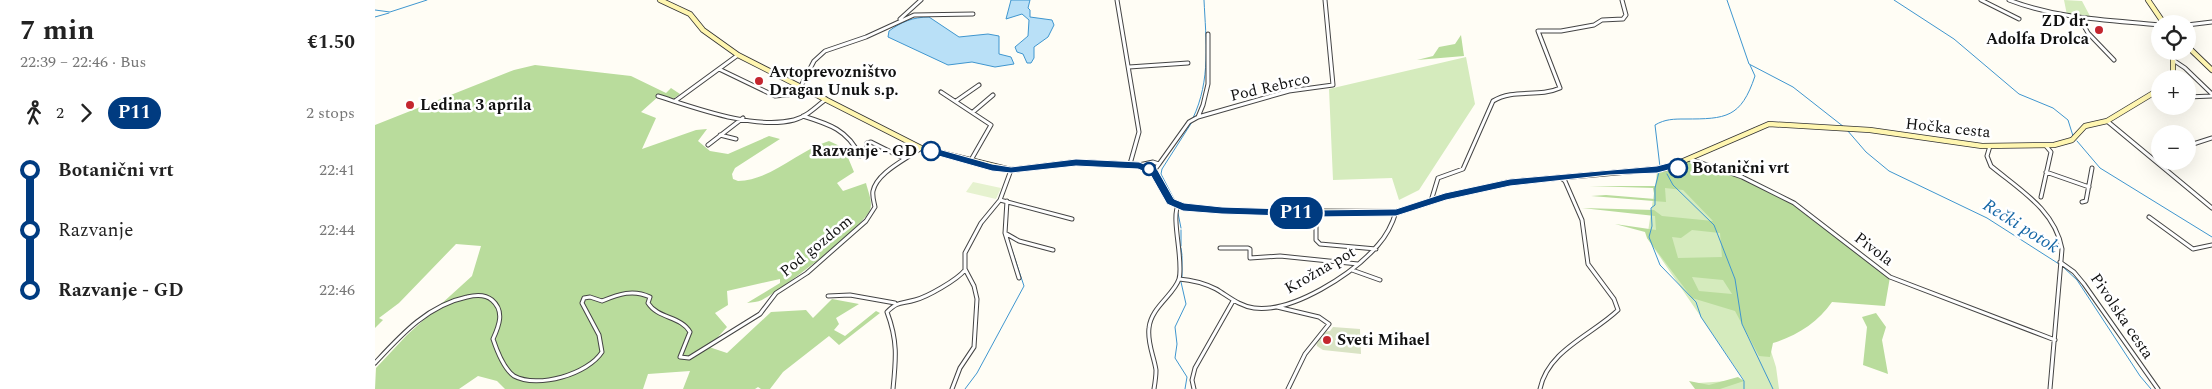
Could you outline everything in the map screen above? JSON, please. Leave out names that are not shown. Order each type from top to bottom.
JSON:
[{"type":"street","points":[[660,0],[690,14],[703,30],[738,55],[826,98],[921,148],[1010,171],[1076,162],[1139,165],[1153,162],[1159,164]]},
{"type":"street","points":[[898,21],[921,0]]},
{"type":"street","points":[[1117,0],[1139,132],[1130,164]]},
{"type":"street","name":"Pod Rebrco","points":[[1197,118],[1289,91],[1331,86],[1334,82],[1325,0]]},
{"type":"street","points":[[1431,201],[1438,178],[1462,171],[1493,101],[1503,96],[1548,92],[1560,88],[1539,31],[1561,32],[1594,25],[1602,20],[1625,17],[1622,0]]},
{"type":"street","points":[[1981,0],[2019,19]]},
{"type":"street","points":[[2009,0],[2039,11],[2080,19],[2151,24]]},
{"type":"street","points":[[2148,0],[2158,15]]},
{"type":"street","points":[[2157,12],[2161,15]]},
{"type":"street","points":[[719,69],[775,96],[796,94],[814,61],[825,51],[867,37],[898,21],[927,14],[973,14]]},
{"type":"street","points":[[2080,19],[2088,33],[2114,60]]},
{"type":"street","points":[[2196,24],[2212,22]]},
{"type":"street","points":[[1153,172],[1191,120],[1197,118],[1208,84],[1208,34]]},
{"type":"street","points":[[675,101],[738,55]]},
{"type":"street","points":[[2196,55],[2212,70]]},
{"type":"street","points":[[2173,60],[2173,70]]},
{"type":"street","points":[[2173,60],[2185,68],[2212,95]]},
{"type":"street","points":[[1129,67],[1188,63]]},
{"type":"street","points":[[955,101],[979,86]]},
{"type":"street","points":[[941,92],[991,125],[971,160]]},
{"type":"street","name":"Hočka cesta","points":[[1689,158],[1757,127],[1785,124],[1870,130],[1938,141],[1990,146],[2046,146],[2072,140],[2085,126],[2107,121],[2151,94]]},
{"type":"street","points":[[973,112],[993,95]]},
{"type":"street","points":[[2196,96],[2212,95]]},
{"type":"street","points":[[658,96],[762,123],[795,120],[826,98]]},
{"type":"street","points":[[803,116],[838,127],[855,144],[860,156],[866,153],[867,143],[871,142],[904,158]]},
{"type":"street","points":[[708,145],[743,118]]},
{"type":"street","points":[[2107,121],[2175,180],[2212,208]]},
{"type":"street","points":[[720,135],[736,139]]},
{"type":"street","points":[[2196,143],[2212,138]]},
{"type":"street","points":[[1990,146],[1987,156],[1991,166],[2039,206],[2056,225],[2061,239],[2050,389]]},
{"type":"street","points":[[2041,197],[2051,152],[2046,146]]},
{"type":"street","name":"Pod gozdom","points":[[375,363],[427,313],[454,298],[479,295],[493,300],[499,310],[501,319],[493,339],[514,377],[522,380],[549,383],[569,378],[595,364],[602,351],[602,341],[587,308],[582,303],[584,298],[590,297],[602,301],[621,293],[641,293],[650,297],[648,303],[653,312],[686,325],[690,332],[680,357],[689,358],[759,314],[776,293],[807,272],[866,221],[875,207],[873,191],[875,186],[895,165],[921,148]]},
{"type":"street","points":[[1139,165],[1153,172],[1167,197],[1178,206],[1222,211],[1396,212],[1431,201],[1504,184],[1559,177],[1662,169],[1689,158]]},
{"type":"street","name":"Pivola","points":[[1689,158],[1742,177],[1794,203],[1890,277],[2055,340]]},
{"type":"street","points":[[2082,202],[2086,201],[2092,168]]},
{"type":"street","points":[[952,389],[960,368],[974,346],[977,299],[974,286],[965,269],[965,253],[975,232],[1000,200],[1010,171]]},
{"type":"street","points":[[2046,172],[2089,187]]},
{"type":"street","points":[[1540,389],[1543,376],[1549,367],[1579,339],[1609,320],[1618,310],[1614,299],[1588,264],[1582,220],[1565,181],[1559,177]]},
{"type":"street","points":[[1000,200],[1072,220]]},
{"type":"street","points":[[1007,201],[1005,233],[1019,278]]},
{"type":"street","points":[[1154,389],[1156,371],[1149,338],[1151,320],[1159,305],[1171,293],[1179,279],[1178,231],[1175,211],[1178,206]]},
{"type":"street","name":"Krožna pot","points":[[1179,279],[1202,283],[1233,301],[1254,308],[1276,307],[1297,300],[1359,264],[1376,248],[1395,223],[1396,212]]},
{"type":"street","points":[[1316,213],[1316,240],[1320,244],[1376,248]]},
{"type":"street","points":[[2149,217],[2193,249],[2212,245]]},
{"type":"street","points":[[1005,233],[1019,241],[1053,250]]},
{"type":"street","points":[[1220,248],[1248,248],[1250,249],[1250,258],[1280,256],[1359,264]]},
{"type":"street","name":"Pivolska cesta","points":[[2060,263],[2068,266],[2083,280],[2158,389]]},
{"type":"street","points":[[828,296],[850,295],[896,303],[919,301],[962,274],[965,269]]},
{"type":"street","points":[[1351,270],[1380,280]]},
{"type":"street","points":[[1194,389],[1192,380],[1195,368],[1233,301]]},
{"type":"street","points":[[893,389],[897,352],[893,328],[887,312],[896,303]]},
{"type":"street","points":[[1276,307],[1319,317],[1329,324],[1316,337],[1294,372],[1288,389]]},
{"type":"green space","points":[[2064,0],[2082,1],[2091,18],[2067,15]]},
{"type":"green space","points":[[1461,35],[1464,56],[1417,60],[1433,56],[1439,47],[1455,44]]},
{"type":"green space","points":[[1466,57],[1475,104],[1419,190],[1399,200],[1392,178],[1333,180],[1329,89]]},
{"type":"green space","points":[[535,65],[631,76],[666,93],[671,88],[680,94],[673,99],[660,95],[641,112],[656,118],[642,149],[696,130],[707,129],[698,141],[710,151],[728,154],[769,136],[780,139],[735,168],[732,174],[733,179],[738,181],[762,176],[806,151],[829,141],[844,148],[854,172],[837,183],[843,191],[866,183],[871,202],[869,212],[836,245],[802,272],[759,301],[747,303],[780,283],[780,279],[727,291],[728,305],[715,313],[727,327],[709,347],[727,353],[771,312],[806,310],[813,318],[832,299],[859,304],[836,318],[839,324],[834,330],[845,336],[876,311],[880,313],[839,345],[829,336],[783,372],[770,389],[758,387],[755,389],[683,389],[690,371],[648,374],[643,389],[505,389],[497,381],[478,376],[459,389],[375,389],[376,368],[407,335],[472,276],[481,246],[456,244],[399,303],[379,318],[383,320],[375,328],[375,125],[514,70]]},
{"type":"green space","points":[[1689,158],[1742,177],[1794,203],[1890,277],[1885,306],[1832,302],[1814,322],[1790,336],[1773,343],[1770,357],[1759,356],[1735,311],[1692,298],[1647,238],[1645,232],[1615,224],[1656,230],[1655,216],[1582,208],[1654,210],[1662,216],[1713,221],[1683,190],[1665,188],[1666,202],[1591,196],[1606,195],[1655,199],[1653,188],[1589,186],[1656,186],[1657,170]],"holes":[[[1692,230],[1720,233],[1722,257],[1678,258],[1672,237],[1681,238]],[[1692,277],[1723,280],[1732,294],[1699,291]]]},
{"type":"green space","points":[[1656,180],[1724,188],[1730,221],[1776,367],[1779,389],[1704,389],[1698,383],[1744,380],[1647,238]]},
{"type":"green space","points":[[973,182],[1001,188],[996,199],[966,192]]},
{"type":"green space","points":[[1876,313],[1886,327],[1882,340],[1888,374],[1863,365],[1867,327],[1862,317]]},
{"type":"green space","points":[[1333,327],[1360,329],[1361,354],[1323,350],[1317,346],[1316,342],[1323,332],[1330,331]]},
{"type":"green space","points":[[1738,377],[1744,381],[1720,389],[1695,389],[1689,381],[1709,385]]},
{"type":"water","points":[[1011,0],[1030,0],[1028,8],[1030,10],[1030,17],[1052,20],[1054,25],[1048,37],[1034,47],[1034,58],[1031,63],[1027,63],[1023,54],[1017,52],[1015,47],[1028,36],[1029,20],[1022,14],[1006,19]]},
{"type":"water","points":[[929,17],[959,37],[988,34],[999,36],[999,54],[1011,57],[1014,64],[995,67],[972,62],[948,65],[888,37],[889,31],[898,25],[912,19]]},
{"type":"waterway","points":[[375,10],[390,12],[427,0]]},
{"type":"waterway","points":[[1193,118],[1199,104],[1205,75],[1204,0]]},
{"type":"waterway","points":[[1727,0],[1749,64],[1793,87],[1844,127]]},
{"type":"waterway","points":[[1894,0],[1954,39],[2019,94],[2053,108],[2068,120],[2073,136]]},
{"type":"waterway","points":[[375,17],[389,13]]},
{"type":"waterway","points":[[1660,167],[1655,125],[1677,119],[1721,116],[1738,108],[1750,90],[1755,76],[1750,65]]},
{"type":"waterway","points":[[1174,199],[1161,174],[1162,169],[1192,122]]},
{"type":"waterway","name":"Rečki potok","points":[[1847,130],[1866,152],[1889,171],[1987,218],[2059,264]]},
{"type":"waterway","points":[[2077,141],[2100,168],[2212,237]]},
{"type":"waterway","points":[[1659,172],[1655,188],[1655,205],[1651,208],[1652,226],[1649,237],[1660,265],[1696,302],[1701,317],[1744,381],[1744,389]]},
{"type":"waterway","points":[[1667,174],[1673,185],[1714,225],[1735,279],[1742,324],[1773,389]]},
{"type":"waterway","points":[[1178,213],[1181,228]]},
{"type":"waterway","points":[[1181,230],[1181,246]]},
{"type":"waterway","points":[[965,389],[977,373],[1024,286],[1009,241]]},
{"type":"waterway","points":[[1181,248],[1182,255]]},
{"type":"waterway","points":[[1182,256],[1182,277]]},
{"type":"waterway","name":"Rečki potok","points":[[2062,266],[2077,280],[2140,376],[2151,389]]},
{"type":"waterway","points":[[1181,282],[1186,304],[1175,327],[1177,344],[1175,358],[1187,377],[1185,389]]},
{"type":"bus line","name":"P11","points":[[931,151],[1011,170],[1076,162],[1139,165],[1156,174],[1164,192],[1176,205],[1193,209],[1222,211],[1396,212],[1445,196],[1510,182],[1609,172],[1657,170],[1672,166],[1678,168]]},
{"type":"place","name":"ZD dr. Adolfa Drolca","points":[[2099,30]]},
{"type":"place","name":"Avtoprevozništvo Dragan Unuk s.p.","points":[[759,81]]},
{"type":"place","name":"Ledina 3 aprila","points":[[410,105]]},
{"type":"place","name":"Razvanje - GD","points":[[931,151]]},
{"type":"place","name":"Botanični vrt","points":[[1678,168]]},
{"type":"place","name":"Sveti Mihael","points":[[1327,340]]}]
